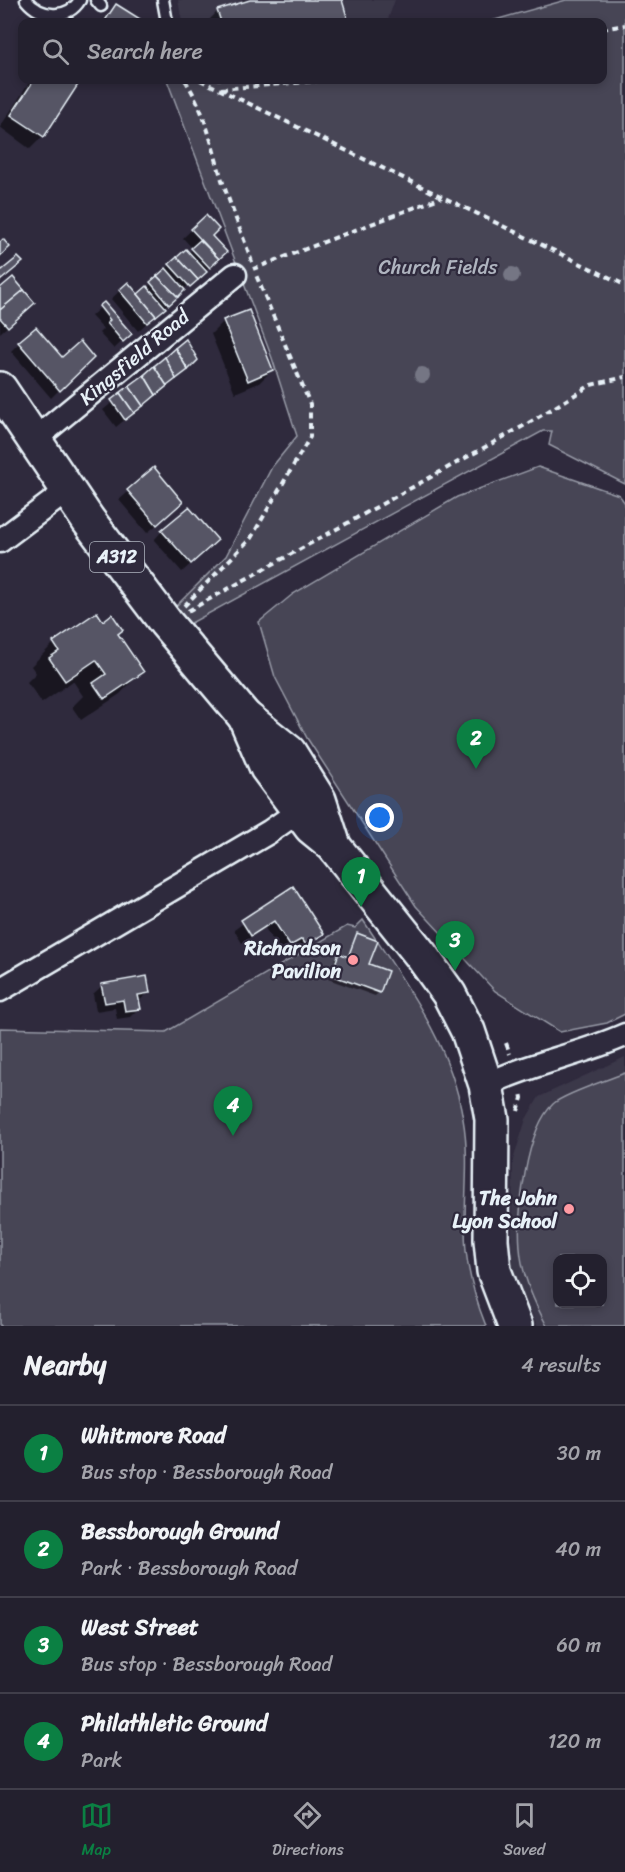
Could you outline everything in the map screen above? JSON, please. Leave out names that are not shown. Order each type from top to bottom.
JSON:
[{"type":"main road","name":"A312","points":[[0,389],[68,490],[166,623],[245,717],[289,752],[320,800],[333,845]]},
{"type":"main road","name":"A312","points":[[245,717],[267,768],[311,827],[333,845],[421,955],[449,994],[468,1031],[486,1085],[492,1119],[491,1240],[494,1271],[515,1326]]},
{"type":"street","name":"Kingsfield Road","points":[[34,440],[244,272]]},
{"type":"street","points":[[0,541],[68,490]]},
{"type":"street","points":[[0,990],[269,832],[299,811]]},
{"type":"street","points":[[486,1085],[515,1071],[594,1048],[625,1035]]},
{"type":"lane","points":[[26,0],[39,12],[52,16],[65,12],[80,0]]},
{"type":"lane","points":[[163,0],[166,18]]},
{"type":"path","points":[[607,28],[625,26]]},
{"type":"path","points":[[166,623],[206,587],[251,538],[310,437],[310,404],[244,272],[211,132],[197,99],[188,84]]},
{"type":"path","points":[[209,84],[625,285]]},
{"type":"path","points":[[221,89],[281,84]]},
{"type":"path","points":[[244,272],[443,197]]},
{"type":"path","points":[[166,623],[527,424],[591,385],[625,377]]},
{"type":"shaded area","points":[[178,0],[395,0],[388,18],[181,18]]},
{"type":"shaded area","name":"The John Lyon School","points":[[625,1057],[625,1326],[537,1326],[511,1266],[513,1160],[526,1119],[539,1097]]},
{"type":"green space","name":"Church Fields","points":[[566,0],[625,0],[625,484],[549,445],[552,431],[543,431],[182,628],[171,611],[226,556],[272,467],[297,436],[272,358],[169,84],[607,84],[607,18],[502,18]]},
{"type":"green space","points":[[538,467],[619,495],[625,503],[625,1014],[607,1023],[560,1032],[495,991],[416,906],[307,738],[275,677],[259,622],[293,594],[457,497]]},
{"type":"green space","points":[[363,920],[424,1014],[437,1039],[457,1091],[463,1119],[466,1152],[466,1251],[473,1289],[486,1326],[0,1326],[0,1028],[166,1032],[347,926],[355,928]]},
{"type":"green space","name":"The John Lyon School","points":[[625,1073],[625,1326],[547,1326],[529,1288],[523,1269],[519,1232],[520,1214],[530,1151],[536,1132],[553,1104],[576,1091]]},
{"type":"building","points":[[250,0],[342,0],[347,18],[220,18],[217,10]]},
{"type":"building","points":[[116,4],[138,18],[107,18]]},
{"type":"building","points":[[31,84],[78,84],[44,137],[11,115]]},
{"type":"building","points":[[206,215],[219,229],[212,236],[227,252],[219,259],[191,229]]},
{"type":"building","points":[[3,239],[10,247],[0,256],[0,242]]},
{"type":"building","points":[[200,240],[219,259],[210,268],[191,248]]},
{"type":"building","points":[[186,249],[207,272],[198,280],[177,257]]},
{"type":"building","points":[[18,257],[23,262],[0,281],[0,268],[2,270]]},
{"type":"building","points":[[177,257],[198,280],[190,287],[169,264]]},
{"type":"building","points":[[166,268],[185,290],[178,297],[157,276]]},
{"type":"building","points":[[157,276],[178,297],[169,305],[150,282]]},
{"type":"building","points":[[13,277],[24,290],[0,310],[0,288]]},
{"type":"building","points":[[128,282],[156,316],[147,323],[119,290]]},
{"type":"building","points":[[147,286],[166,308],[156,316],[138,294]]},
{"type":"building","points":[[24,290],[35,303],[8,327],[0,318],[0,310]]},
{"type":"building","points":[[104,302],[132,334],[123,342],[107,323],[110,320],[99,306]]},
{"type":"building","points":[[249,310],[273,370],[248,381],[223,320]]},
{"type":"building","points":[[36,327],[62,357],[80,341],[94,358],[60,391],[18,342]]},
{"type":"building","points":[[186,339],[198,360],[188,370],[175,348]]},
{"type":"building","points":[[175,348],[188,370],[176,379],[165,357]]},
{"type":"building","points":[[165,357],[176,379],[167,386],[154,366]]},
{"type":"building","points":[[154,366],[167,386],[156,395],[144,375]]},
{"type":"building","points":[[144,375],[156,395],[143,406],[129,386]]},
{"type":"building","points":[[129,386],[143,406],[134,413],[120,393]]},
{"type":"building","points":[[120,393],[134,413],[125,420],[111,400]]},
{"type":"building","points":[[154,467],[183,502],[157,525],[127,490]]},
{"type":"building","points":[[189,507],[218,540],[191,564],[161,530]]},
{"type":"building","points":[[97,612],[103,621],[112,614],[123,630],[118,634],[144,672],[104,699],[93,683],[106,674],[96,660],[65,681],[49,658],[59,651],[53,642]]},
{"type":"building","points":[[293,886],[324,934],[306,945],[302,939],[290,946],[274,921],[251,936],[241,920]]},
{"type":"building","name":"Richardson Pavilion","points":[[357,933],[378,941],[369,964],[388,971],[380,993],[331,975],[339,953],[348,957]]},
{"type":"building","points":[[147,976],[150,993],[138,995],[141,1009],[125,1011],[123,1000],[105,1003],[101,984]]},
{"type":"place","name":"Bessborough Ground","points":[[476,769]]},
{"type":"place","name":"Whitmore Road","points":[[361,907]]},
{"type":"place","name":"Richardson Pavilion","points":[[353,960]]},
{"type":"place","name":"West Street","points":[[455,971]]},
{"type":"place","name":"Philathletic Ground","points":[[233,1136]]},
{"type":"place","name":"The John Lyon School","points":[[569,1209]]}]
